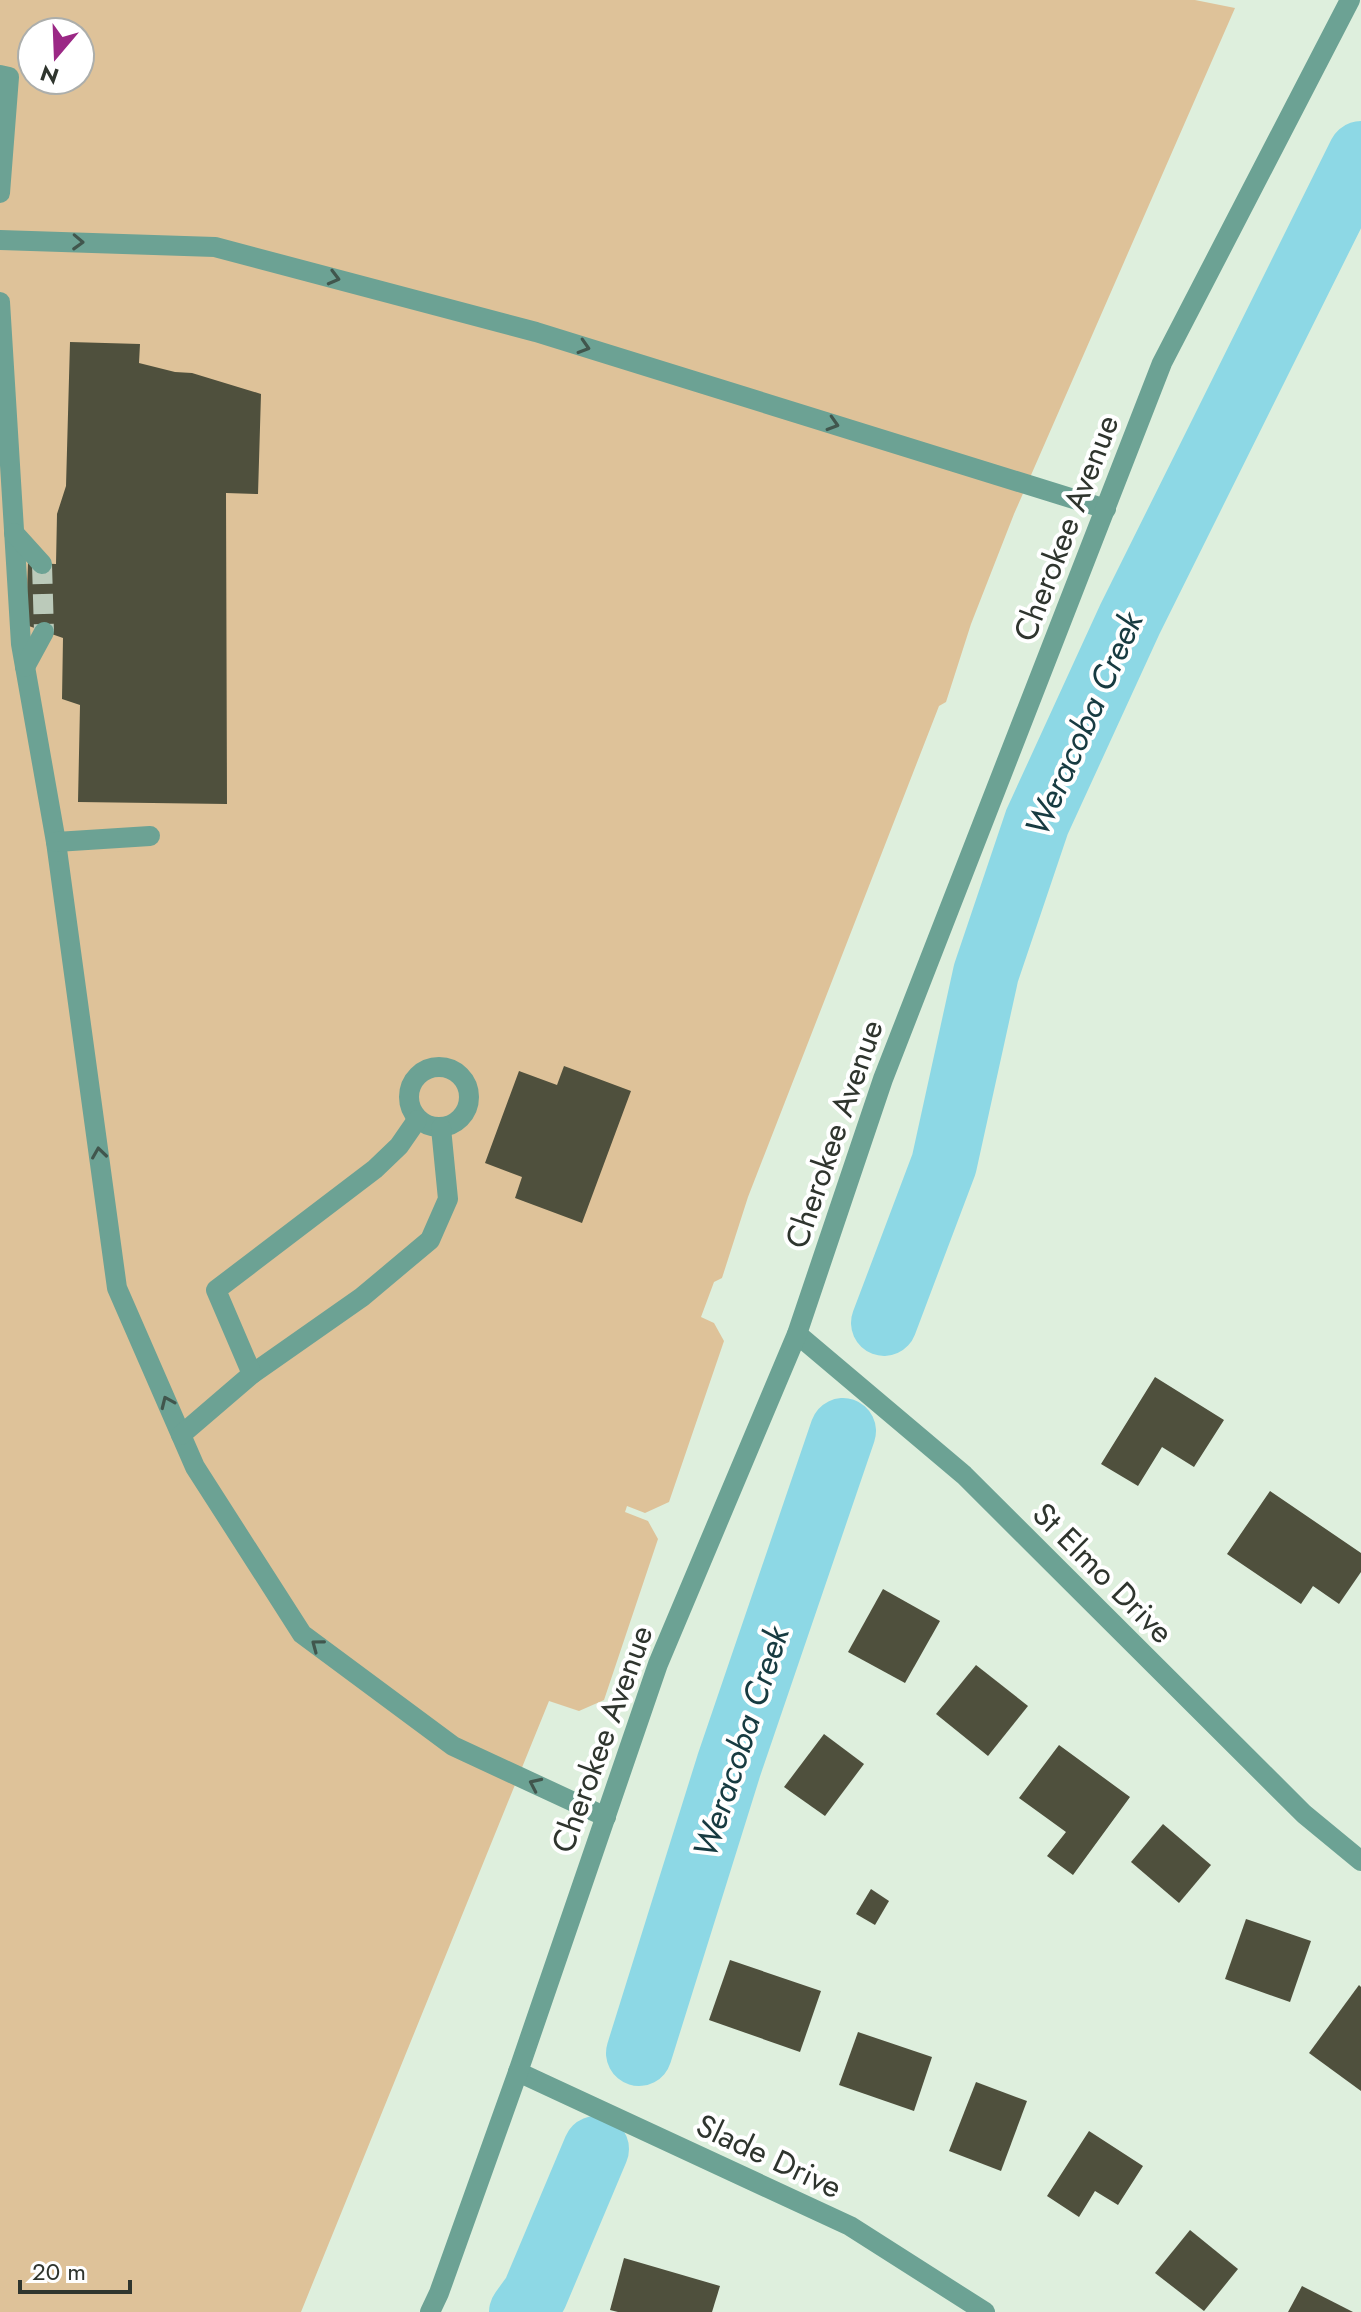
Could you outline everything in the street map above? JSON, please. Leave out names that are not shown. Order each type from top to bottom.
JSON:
[{"type":"street","name":"Cherokee Avenue","points":[[430,2312],[518,2072],[658,1664],[797,1334],[883,1079],[1162,363],[1350,0]]},
{"type":"street","points":[[0,75],[9,77],[0,193]]},
{"type":"street","points":[[0,240],[215,247],[536,332],[1106,509]]},
{"type":"street","points":[[0,302],[25,667],[56,842],[117,1288],[195,1467],[302,1634],[453,1746],[606,1817]]},
{"type":"street","points":[[14,533],[42,564]]},
{"type":"street","points":[[25,667],[44,632]]},
{"type":"street","points":[[56,842],[150,836]]},
{"type":"street","points":[[447,1068],[463,1078],[470,1095],[465,1113],[459,1121],[441,1128],[430,1127],[417,1120],[410,1105],[412,1084],[426,1069],[447,1068]]},
{"type":"street","points":[[252,1374],[216,1290],[375,1169],[399,1146],[417,1120]]},
{"type":"street","points":[[181,1435],[252,1374],[362,1297],[430,1240],[448,1199],[441,1128]]},
{"type":"street","name":"St Elmo Drive","points":[[797,1334],[964,1475],[1304,1814],[1361,1861]]},
{"type":"street","name":"Slade Drive","points":[[518,2072],[850,2226],[985,2312]]},
{"type":"shaded area","points":[[0,0],[1195,0],[1235,8],[1014,514],[971,624],[946,702],[939,706],[748,1197],[722,1278],[714,1282],[701,1317],[714,1323],[724,1341],[669,1502],[645,1513],[627,1506],[625,1512],[648,1521],[658,1539],[604,1700],[579,1711],[549,1701],[301,2312],[0,2312]]},
{"type":"building","points":[[70,342],[140,344],[139,363],[192,373],[261,394],[258,494],[226,493],[227,804],[78,802],[80,705],[62,699],[63,638],[26,625],[28,563],[56,564],[57,514],[66,486]]},
{"type":"building","points":[[564,1066],[631,1091],[582,1223],[515,1198],[522,1177],[485,1163],[519,1071],[557,1085]]},
{"type":"building","points":[[1155,1377],[1224,1420],[1194,1467],[1162,1447],[1138,1486],[1101,1464]]},
{"type":"building","points":[[1270,1491],[1361,1553],[1361,1572],[1339,1604],[1313,1586],[1301,1604],[1227,1554]]},
{"type":"building","points":[[883,1589],[940,1621],[905,1683],[848,1652]]},
{"type":"building","points":[[976,1665],[1028,1706],[988,1756],[936,1714]]},
{"type":"building","points":[[824,1734],[864,1764],[825,1816],[784,1787]]},
{"type":"building","points":[[1059,1745],[1130,1797],[1073,1875],[1047,1856],[1066,1832],[1019,1798]]},
{"type":"building","points":[[1163,1824],[1211,1865],[1179,1903],[1131,1862]]},
{"type":"building","points":[[871,1889],[889,1901],[875,1925],[856,1914]]},
{"type":"building","points":[[1246,1919],[1311,1941],[1290,2002],[1225,1979]]},
{"type":"building","points":[[730,1960],[821,1991],[800,2052],[709,2020]]},
{"type":"building","points":[[1359,1985],[1361,1987],[1361,2091],[1309,2053]]},
{"type":"building","points":[[858,2032],[932,2057],[914,2111],[839,2085]]},
{"type":"building","points":[[976,2082],[1027,2101],[1001,2171],[949,2151]]},
{"type":"building","points":[[1089,2131],[1143,2166],[1118,2205],[1095,2191],[1079,2217],[1047,2196]]},
{"type":"building","points":[[1190,2230],[1238,2269],[1204,2311],[1155,2273]]},
{"type":"building","points":[[624,2258],[720,2286],[712,2312],[610,2310]]},
{"type":"building","points":[[1302,2286],[1353,2312],[1288,2312]]},
{"type":"waterway","name":"Weracoba Creek","points":[[884,1323],[944,1164],[986,973],[1037,822],[1130,619],[1361,154]]},
{"type":"waterway","name":"Weracoba Creek","points":[[639,2053],[729,1765],[843,1431]]},
{"type":"waterway","name":"Weracoba Creek","points":[[522,2312],[535,2294],[596,2149]]},
{"type":"tunnel","points":[[42,564],[44,632]]}]
